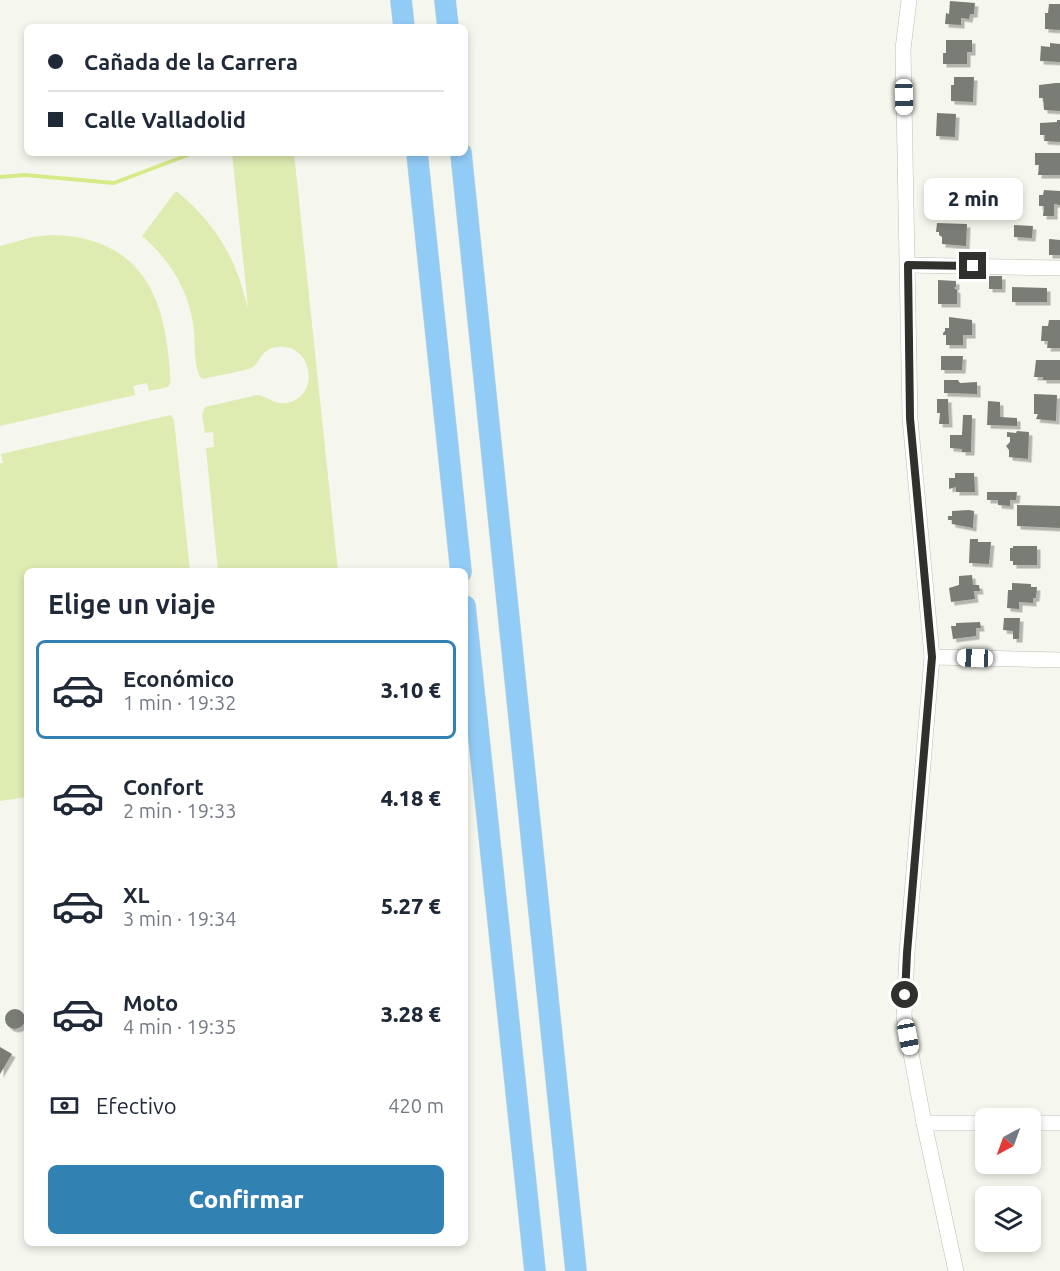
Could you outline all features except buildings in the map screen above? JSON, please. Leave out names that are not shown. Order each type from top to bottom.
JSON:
[{"type":"highway","points":[[401,0],[404,24]]},
{"type":"highway","points":[[445,0],[448,24]]},
{"type":"highway","points":[[417,156],[461,568]]},
{"type":"highway","points":[[461,156],[576,1271]]},
{"type":"highway","points":[[468,634],[535,1271]]},
{"type":"street","points":[[909,0],[903,49],[910,418],[932,657],[907,953],[904,1016],[956,1271]]},
{"type":"street","points":[[908,265],[1060,268]]},
{"type":"street","points":[[932,657],[1060,660]]},
{"type":"street","points":[[924,1123],[975,1123]]},
{"type":"street","points":[[1041,1123],[1060,1123]]},
{"type":"green space","points":[[232,156],[294,156],[338,568],[218,568],[206,448],[214,447],[213,432],[205,433],[202,415],[205,407],[257,395],[278,403],[287,403],[298,398],[305,391],[308,370],[305,361],[298,353],[289,348],[277,347],[268,350],[250,369],[204,379],[200,377],[192,317],[183,290],[162,256],[142,236],[176,191],[205,219],[227,251],[248,307]]},
{"type":"green space","points":[[50,235],[77,237],[100,243],[119,253],[135,266],[157,303],[164,326],[170,384],[168,387],[149,391],[147,383],[133,386],[135,395],[0,426],[0,246]]},
{"type":"green space","points":[[171,415],[174,420],[190,568],[24,568],[24,797],[0,801],[0,463],[3,463],[1,454]]},
{"type":"waterway","points":[[0,177],[25,175],[114,183],[185,156]]},
{"type":"route","points":[[905,995],[932,657],[910,418],[908,265],[973,266]]}]
